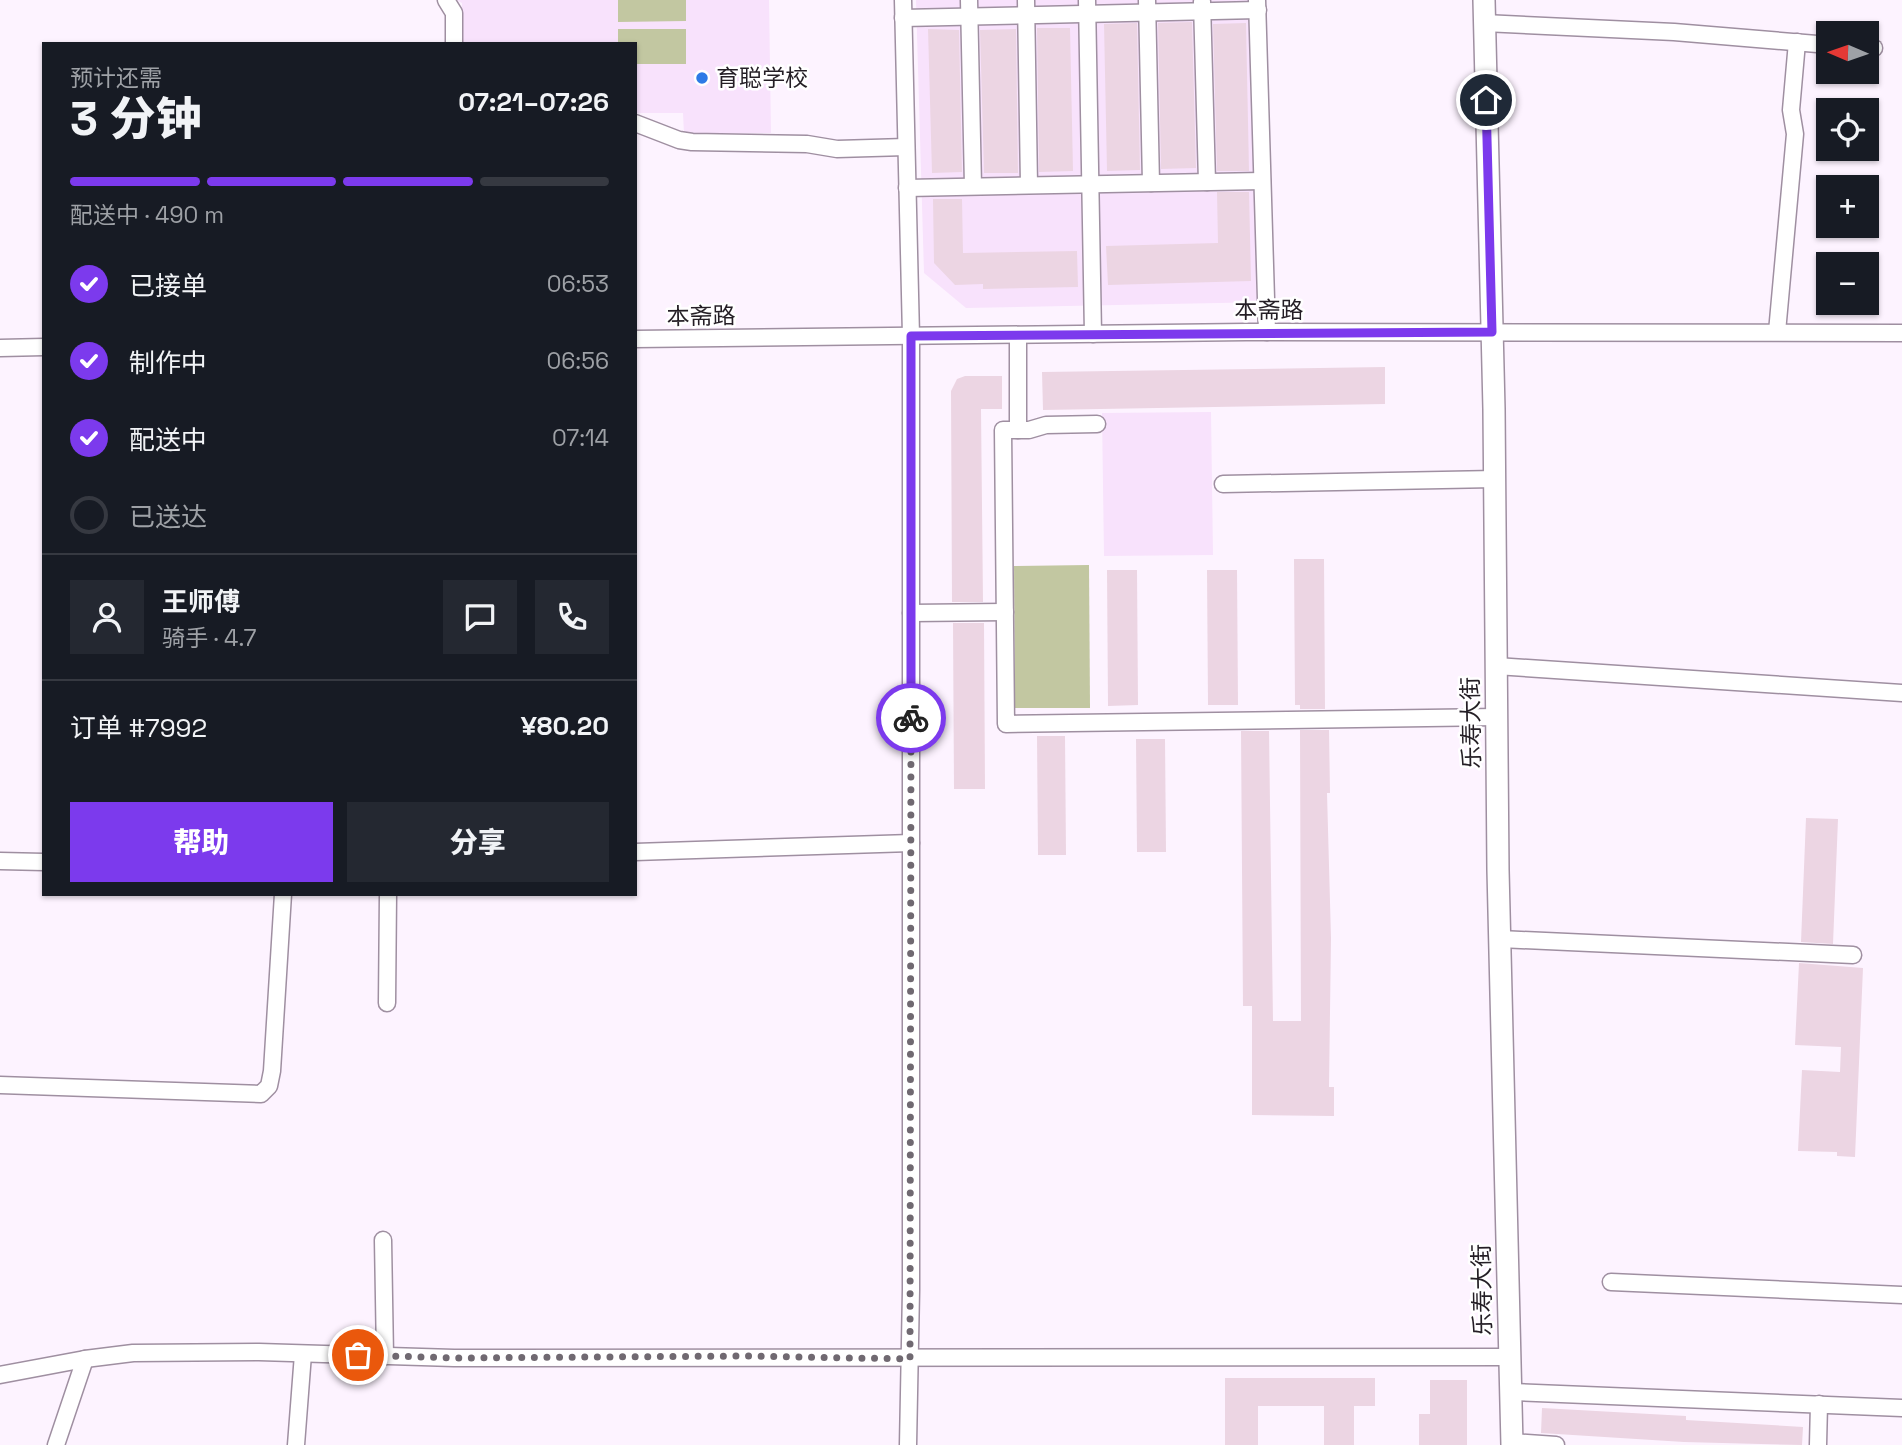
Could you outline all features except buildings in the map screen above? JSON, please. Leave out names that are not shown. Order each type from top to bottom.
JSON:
[{"type":"main road","name":"乐寿大街","points":[[1484,0],[1495,479],[1500,939],[1512,1443]]},
{"type":"street","points":[[446,0],[454,13],[454,42]]},
{"type":"street","points":[[902,0],[911,336],[908,1445]]},
{"type":"street","points":[[903,18],[969,8],[1258,5],[1267,332]]},
{"type":"street","points":[[1147,6],[1151,183]]},
{"type":"street","points":[[1202,6],[1207,182]]},
{"type":"street","points":[[1026,7],[1029,185]]},
{"type":"street","points":[[1087,7],[1093,334]]},
{"type":"street","points":[[969,8],[973,186]]},
{"type":"street","points":[[1484,23],[1674,32],[1816,44]]},
{"type":"street","points":[[1777,332],[1795,134],[1791,110],[1797,42]]},
{"type":"street","points":[[637,124],[679,140],[692,142],[807,144],[838,149],[906,147]]},
{"type":"street","points":[[907,188],[1262,181]]},
{"type":"street","name":"本斋路","points":[[637,339],[1267,332],[1902,333]]},
{"type":"street","points":[[1018,335],[1018,430]]},
{"type":"street","points":[[0,348],[42,347]]},
{"type":"street","points":[[1097,424],[1045,425],[1003,430],[1006,724],[1497,717]]},
{"type":"street","points":[[1223,484],[1495,479]]},
{"type":"street","points":[[911,613],[1005,612]]},
{"type":"street","points":[[1496,666],[1902,693]]},
{"type":"street","points":[[637,852],[911,843]]},
{"type":"street","points":[[0,861],[42,862]]},
{"type":"street","points":[[0,1085],[261,1094],[270,1086],[272,1071],[283,896]]},
{"type":"street","points":[[387,1003],[388,896]]},
{"type":"street","points":[[1500,939],[1853,955]]},
{"type":"street","points":[[383,1240],[385,1356]]},
{"type":"street","points":[[1611,1282],[1902,1295]]},
{"type":"street","points":[[0,1375],[133,1353],[454,1358],[1510,1357]]},
{"type":"street","points":[[296,1445],[303,1354]]},
{"type":"street","points":[[56,1445],[85,1359]]},
{"type":"street","points":[[1511,1392],[1902,1408]]},
{"type":"street","points":[[1818,1445],[1819,1405]]},
{"type":"street","points":[[1512,1443],[1556,1445]]},
{"type":"shaded area","name":"育聪学校","points":[[456,0],[769,0],[771,133],[684,134],[683,113],[637,113],[637,42],[462,42],[462,3]]},
{"type":"shaded area","points":[[916,0],[1263,0],[1269,302],[966,308],[924,273]]},
{"type":"shaded area","points":[[1211,412],[1213,555],[1104,556],[1102,413]]},
{"type":"green space","points":[[618,0],[686,0],[686,21],[618,22]]},
{"type":"green space","points":[[618,29],[686,29],[686,64],[637,64],[637,42],[618,42]]},
{"type":"green space","points":[[1089,565],[1090,708],[1015,708],[1014,566]]},
{"type":"way so far","points":[[358,1355],[454,1358],[743,1356],[910,1359],[911,718]]},
{"type":"place","name":"育聪学校","points":[[702,78]]},
{"type":"route","points":[[911,718],[911,336],[1492,332],[1486,100]]}]
